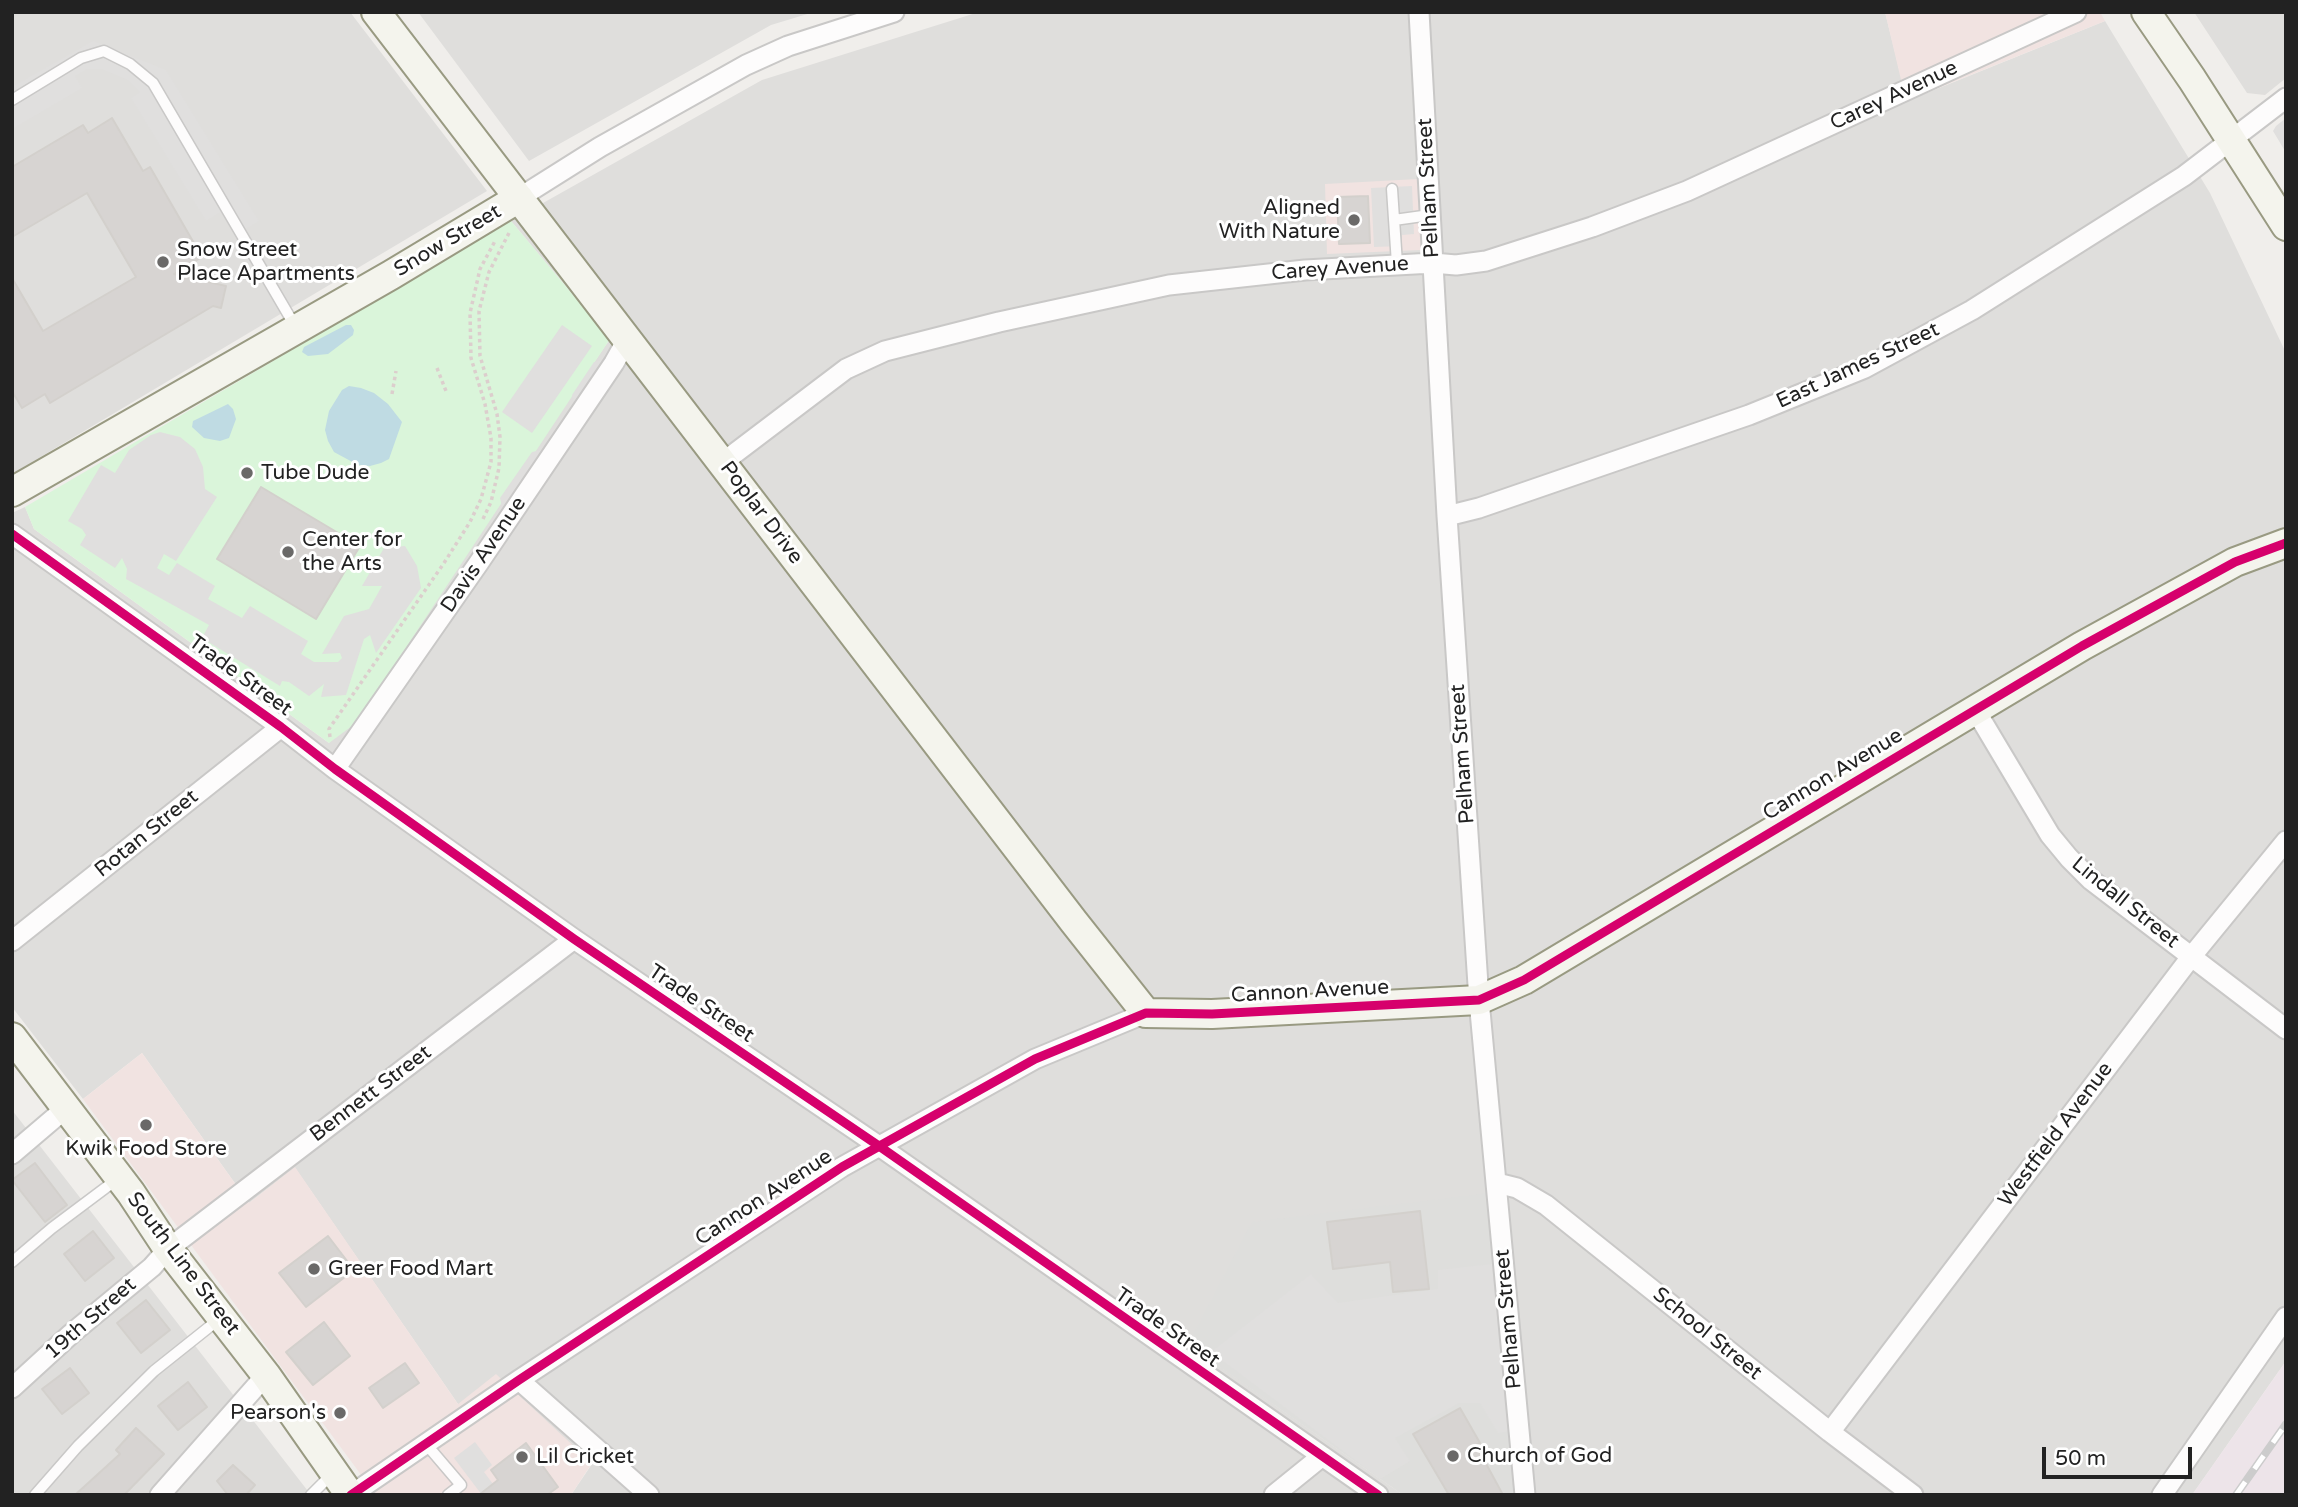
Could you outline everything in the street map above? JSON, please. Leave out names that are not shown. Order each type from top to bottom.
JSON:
[{"type":"street","name":"Poplar Drive","points":[[376,12],[1065,912],[1146,1013]]},
{"type":"street","name":"Snow Street","points":[[12,492],[297,330],[600,147],[746,65],[788,46],[894,12]]},
{"type":"street","name":"Pelham Street","points":[[1419,12],[1447,516],[1479,1000],[1525,1495]]},
{"type":"street","name":"Carey Avenue","points":[[722,463],[846,369],[885,351],[1024,316],[1169,285],[1252,274],[1397,264],[1456,265],[1486,261],[1592,227],[1687,191],[2076,12]]},
{"type":"street","points":[[2146,12],[2286,226]]},
{"type":"street","name":"East James Street","points":[[1447,516],[1479,508],[1749,415],[1865,368],[1972,310],[2184,176],[2286,98]]},
{"type":"street","name":"Davis Avenue","points":[[335,769],[478,564],[614,363],[628,338]]},
{"type":"street","name":"Trade Street","points":[[12,534],[574,939],[879,1146],[1378,1495]]},
{"type":"street","name":"Cannon Avenue","points":[[345,1487],[426,1444],[842,1167],[1035,1059],[1146,1013],[1212,1014],[1479,1000],[1524,980],[2082,646],[2235,562],[2286,543]]},
{"type":"street","name":"Lindall Street","points":[[1976,711],[2050,835],[2069,858],[2091,880],[2286,1029]]},
{"type":"street","name":"Rotan Street","points":[[12,941],[281,727]]},
{"type":"street","name":"Westfield Avenue","points":[[1830,1432],[2191,957],[2286,841]]},
{"type":"street","name":"Bennett Street","points":[[168,1248],[574,939]]},
{"type":"street","name":"South Line Street","points":[[13,1039],[266,1375],[345,1487]]},
{"type":"street","points":[[12,1154],[66,1108]]},
{"type":"street","name":"School Street","points":[[1497,1182],[1517,1188],[1546,1205],[1913,1495]]},
{"type":"street","name":"19th Street","points":[[12,1388],[152,1267],[168,1248]]},
{"type":"street","points":[[2162,1495],[2286,1317]]},
{"type":"street","points":[[160,1495],[266,1375]]},
{"type":"street","points":[[519,1380],[649,1495]]},
{"type":"street","points":[[1274,1495],[1321,1457]]},
{"type":"lane","points":[[12,100],[81,58],[104,51],[130,64],[153,83],[297,330]]},
{"type":"lane","points":[[1392,189],[1397,264]]},
{"type":"lane","points":[[1394,220],[1430,215]]},
{"type":"lane","points":[[12,1262],[119,1178]]},
{"type":"lane","points":[[35,1495],[78,1446],[154,1371],[222,1317]]},
{"type":"lane","points":[[426,1444],[468,1495]]},
{"type":"lane","points":[[448,1495],[461,1485]]},
{"type":"lane","points":[[311,1495],[345,1487]]},
{"type":"path","points":[[481,524],[491,502],[499,468],[500,437],[497,414],[480,356],[478,332],[482,293],[489,272],[512,228]]},
{"type":"path","points":[[338,732],[330,737],[329,729],[455,545],[481,499],[491,462],[491,438],[489,418],[471,358],[470,313],[480,269],[496,239]]},
{"type":"path","points":[[437,369],[446,391]]},
{"type":"path","points":[[392,394],[396,371]]},
{"type":"path","points":[[476,374],[485,372]]},
{"type":"path","points":[[483,397],[492,394]]},
{"type":"path","points":[[489,418],[497,414]]},
{"type":"path","points":[[481,499],[491,502]]},
{"type":"path","points":[[455,545],[463,550]]},
{"type":"path","points":[[435,575],[443,580]]},
{"type":"path","points":[[398,628],[406,634]]},
{"type":"path","points":[[363,679],[371,684]]},
{"type":"shaded area","points":[[12,12],[350,12],[487,191],[12,474]]},
{"type":"shaded area","points":[[418,12],[814,12],[771,25],[529,161]]},
{"type":"shaded area","points":[[979,12],[1885,12],[1907,101],[2105,21],[2210,193],[2286,353],[2286,1361],[2192,1495],[1518,1495],[1189,1345],[1403,1495],[571,1495],[592,1464],[458,1404],[295,1168],[249,1203],[142,1053],[83,1099],[12,1007],[12,513],[25,507],[34,529],[329,743],[610,339],[511,221],[762,80]]},
{"type":"shaded area","points":[[1885,12],[2100,12],[2105,21],[1906,101]]},
{"type":"shaded area","points":[[2194,12],[2286,12],[2286,78],[2265,95],[2247,93]]},
{"type":"shaded area","points":[[93,41],[166,70],[259,221],[237,234],[222,211],[206,221],[131,98],[140,92],[126,79],[102,69],[87,69],[75,76],[82,88],[12,129],[12,87]]},
{"type":"shaded area","points":[[2286,118],[2286,151],[2285,151],[2273,131]]},
{"type":"shaded area","points":[[1418,179],[1421,250],[1327,254],[1325,184]]},
{"type":"shaded area","points":[[1412,186],[1414,234],[1402,235],[1402,246],[1374,247],[1371,188]]},
{"type":"shaded area","points":[[562,325],[592,346],[532,433],[502,412]]},
{"type":"shaded area","points":[[608,359],[575,406],[572,395],[594,362]]},
{"type":"shaded area","points":[[160,432],[180,437],[195,449],[203,467],[205,489],[217,497],[176,561],[164,554],[157,568],[169,575],[177,563],[215,586],[208,599],[242,618],[250,606],[308,641],[301,654],[314,662],[338,662],[342,658],[340,653],[322,654],[344,616],[369,609],[382,586],[362,586],[384,548],[405,546],[417,566],[421,588],[376,653],[370,635],[364,639],[346,695],[321,697],[324,684],[309,696],[289,682],[282,681],[280,686],[202,638],[209,625],[126,579],[127,569],[122,558],[115,568],[80,545],[86,535],[82,529],[68,521],[101,465],[115,473],[129,450]]},
{"type":"shaded area","points":[[546,449],[503,511],[500,498],[532,452]]},
{"type":"shaded area","points":[[142,1053],[249,1203],[295,1167],[458,1404],[496,1374],[592,1463],[571,1495],[376,1495],[83,1099]]},
{"type":"shaded area","points":[[12,1110],[311,1495],[12,1495]]},
{"type":"shaded area","points":[[1489,1193],[1518,1495],[1403,1495],[1188,1345],[1252,1222]]},
{"type":"shaded area","points":[[1493,1264],[1510,1431],[1498,1433],[1480,1403],[1459,1403],[1395,1438],[1410,1461],[1380,1479],[1211,1352],[1311,1274],[1338,1303],[1438,1289],[1438,1270]]},
{"type":"shaded area","points":[[2286,1361],[2286,1495],[2192,1495]]},
{"type":"shaded area","points":[[475,1442],[492,1465],[484,1472],[501,1495],[482,1495],[454,1458]]},
{"type":"green space","points":[[511,221],[610,339],[356,723],[329,743],[34,529],[25,507]]},
{"type":"water","points":[[346,325],[351,325],[353,335],[328,354],[308,356],[302,352],[304,347]]},
{"type":"water","points":[[349,386],[374,393],[388,404],[402,422],[389,459],[381,463],[358,465],[334,452],[328,441],[325,430],[329,411],[342,390]]},
{"type":"water","points":[[228,404],[236,419],[229,438],[220,441],[204,438],[192,427],[193,421]]},
{"type":"building","name":"Snow Street Place Apartments","points":[[112,118],[143,171],[150,167],[202,257],[174,274],[226,286],[221,308],[213,306],[50,403],[45,394],[22,408],[12,391],[12,278],[43,331],[136,277],[87,193],[12,237],[12,167],[83,125],[88,133]]},
{"type":"building","name":"Aligned With Nature","points":[[1368,196],[1370,243],[1339,244],[1337,197]]},
{"type":"building","name":"Center for the Arts","points":[[261,487],[360,546],[316,619],[217,559]]},
{"type":"building","points":[[35,1163],[67,1205],[45,1222],[12,1180]]},
{"type":"building","points":[[1420,1211],[1429,1289],[1393,1292],[1390,1262],[1333,1269],[1327,1222]]},
{"type":"building","points":[[93,1231],[114,1258],[85,1281],[64,1254]]},
{"type":"building","points":[[328,1236],[354,1270],[306,1307],[279,1273]]},
{"type":"building","points":[[146,1300],[170,1330],[141,1353],[117,1323]]},
{"type":"building","points":[[324,1322],[350,1356],[313,1385],[286,1352]]},
{"type":"building","points":[[405,1363],[419,1383],[383,1408],[369,1388]]},
{"type":"building","points":[[70,1368],[89,1393],[62,1414],[42,1389]]},
{"type":"building","points":[[188,1382],[207,1407],[178,1430],[158,1406]]},
{"type":"building","name":"Church of God","points":[[1460,1408],[1480,1443],[1476,1445],[1503,1495],[1449,1495],[1413,1434]]},
{"type":"building","points":[[136,1428],[164,1454],[124,1495],[75,1495],[120,1454],[116,1450]]},
{"type":"building","name":"Lil Cricket","points":[[526,1443],[558,1487],[547,1495],[479,1495],[498,1480],[491,1470]]},
{"type":"building","points":[[233,1465],[255,1485],[246,1495],[228,1495],[217,1481]]},
{"type":"railway","points":[[2236,1495],[2286,1424]]},
{"type":"cycle path","points":[[12,534],[574,939],[879,1146],[1378,1495]]},
{"type":"cycle path","points":[[351,1495],[519,1380],[842,1167],[1035,1059],[1146,1013],[1212,1014],[1479,1000],[1524,980],[2082,646],[2235,562],[2286,543]]},
{"type":"place","name":"Aligned With Nature","points":[[1354,220]]},
{"type":"place","name":"Snow Street Place Apartments","points":[[163,262]]},
{"type":"place","name":"Tube Dude","points":[[247,473]]},
{"type":"place","name":"Center for the Arts","points":[[288,552]]},
{"type":"place","name":"Kwik Food Store","points":[[146,1125]]},
{"type":"place","name":"Greer Food Mart","points":[[314,1269]]},
{"type":"place","name":"Pearson's","points":[[340,1413]]},
{"type":"place","name":"Church of God","points":[[1453,1456]]},
{"type":"place","name":"Lil Cricket","points":[[522,1457]]}]
